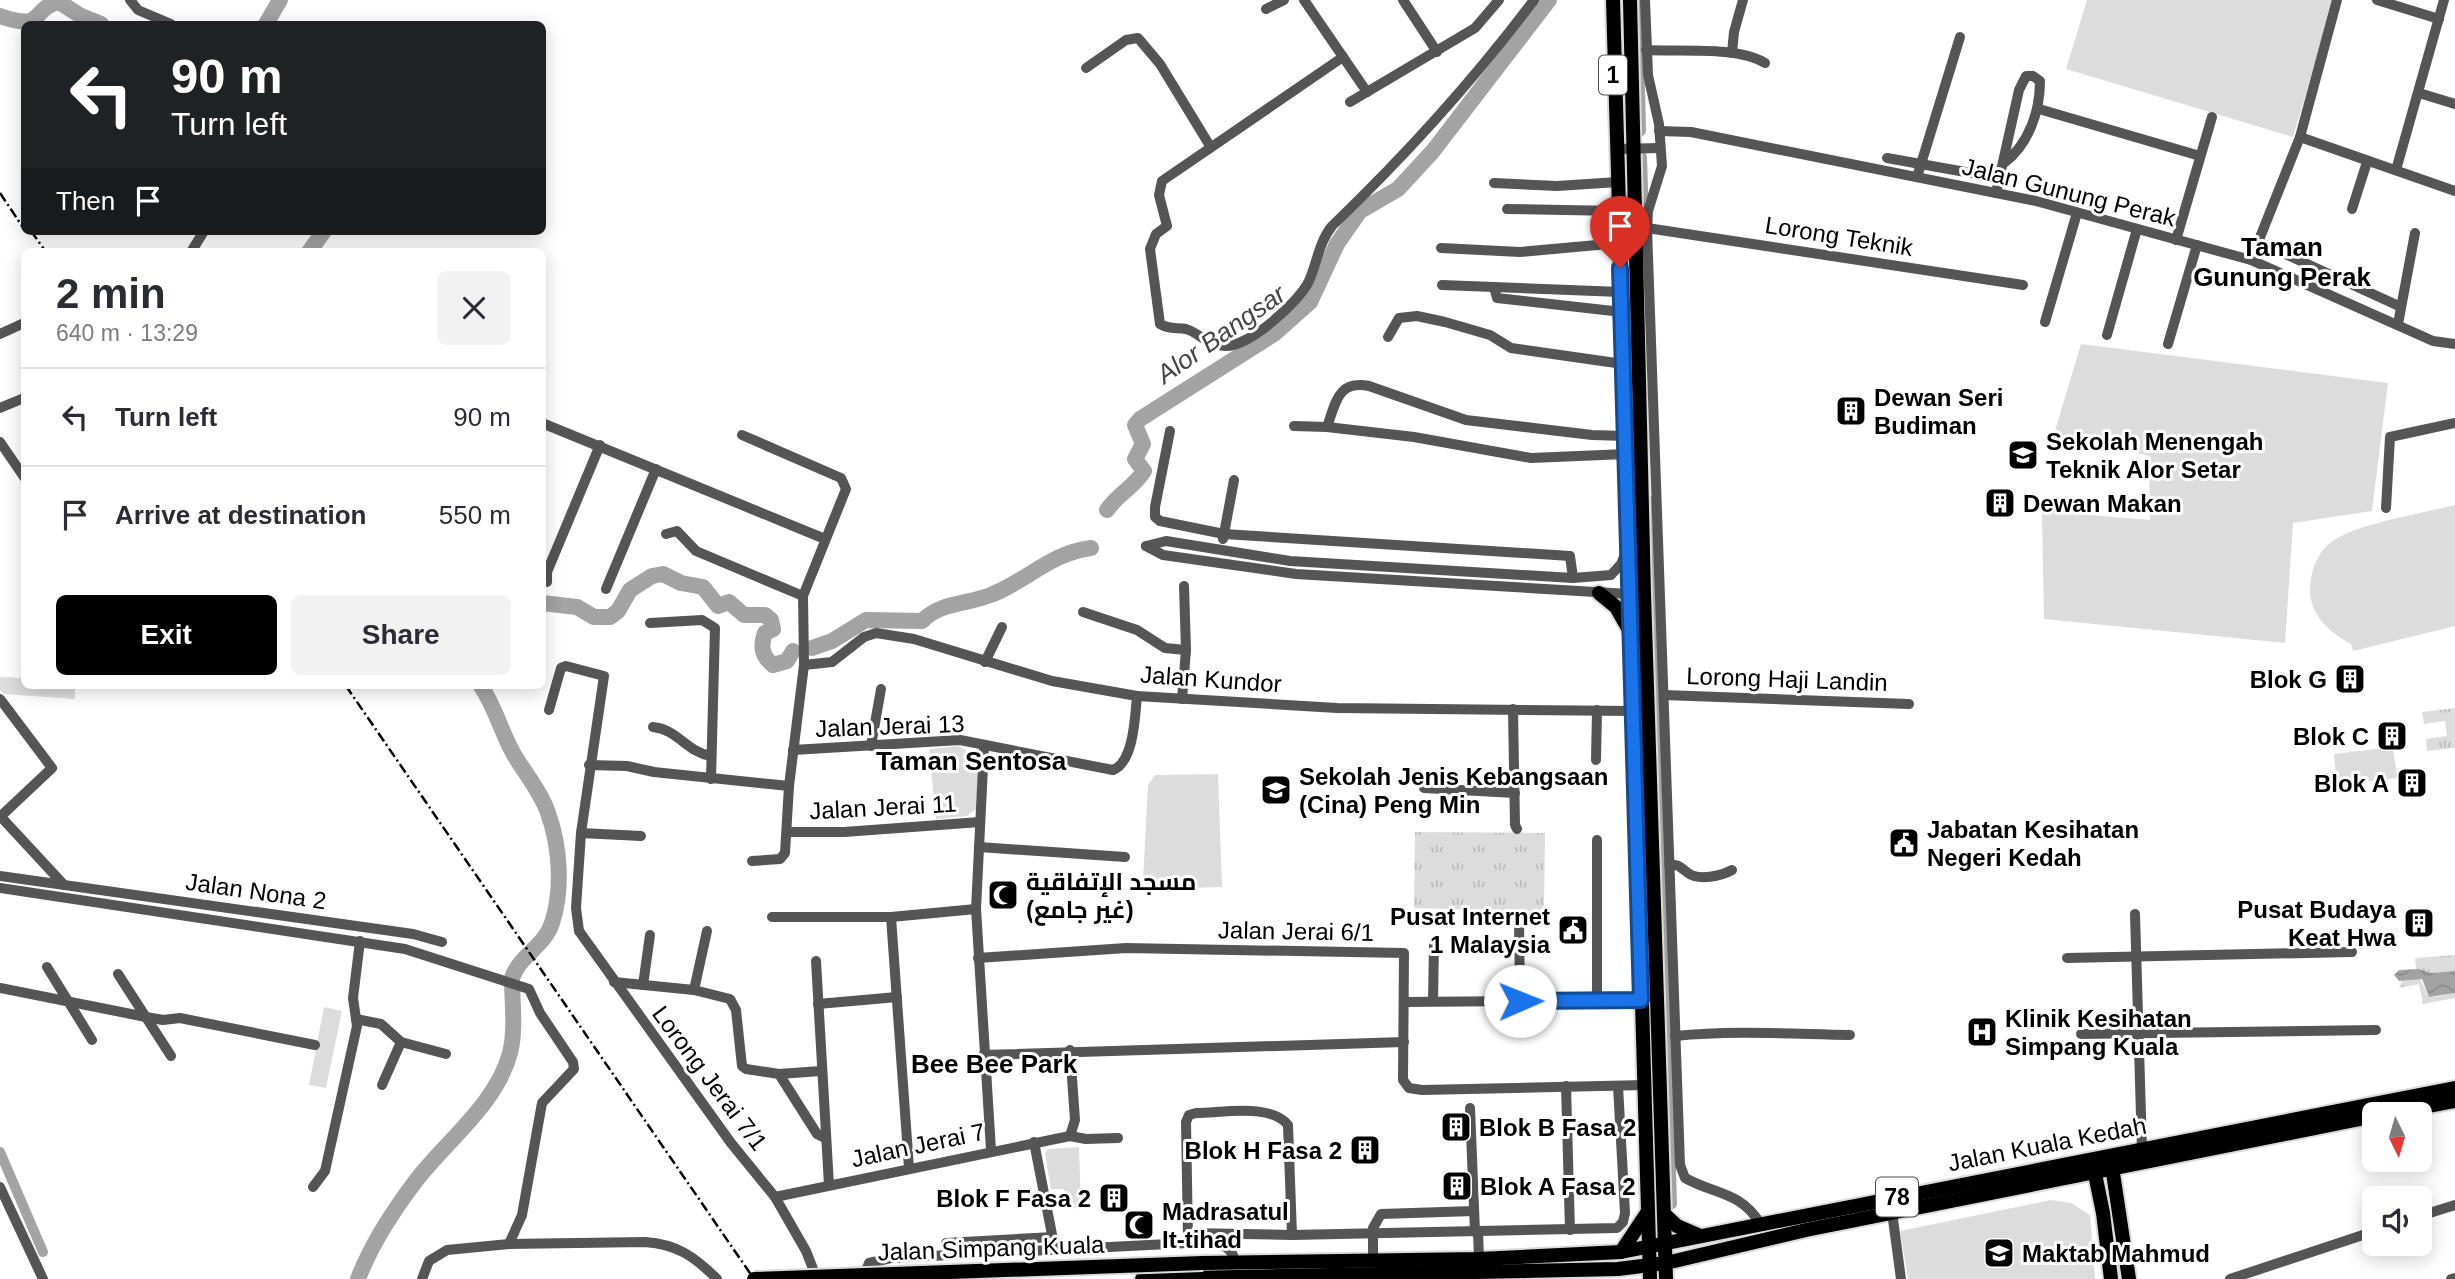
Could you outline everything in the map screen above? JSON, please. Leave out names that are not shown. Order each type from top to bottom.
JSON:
[{"type":"main road","name":"1","points":[[1613,0],[1650,1272]]},
{"type":"main road","name":"1","points":[[1630,0],[1634,149],[1650,487],[1667,1279]]},
{"type":"main road","points":[[1599,593],[1623,616],[1630,632]]},
{"type":"main road","name":"Jalan Kuala Kedah","points":[[1649,1248],[1760,1223],[1976,1182],[2094,1166],[2455,1088]]},
{"type":"main road","points":[[2432,1105],[2455,1101]]},
{"type":"main road","name":"Jalan Kuala Kedah","points":[[2145,1155],[2210,1147],[2362,1118]]},
{"type":"main road","points":[[1976,1182],[1995,1169],[2076,1152],[2108,1147],[2145,1155],[2123,1182],[2118,1203]]},
{"type":"main road","points":[[2112,1162],[2129,1279]]},
{"type":"main road","points":[[2094,1166],[2111,1279]]},
{"type":"main road","name":"Jalan Kuala Kedah","points":[[1650,1272],[1666,1263],[1696,1255],[1892,1212],[2063,1179],[2094,1166]]},
{"type":"main road","points":[[2063,1179],[2089,1189],[2103,1213]]},
{"type":"main road","points":[[1621,1252],[1647,1212]]},
{"type":"main road","points":[[1664,1214],[1685,1231],[1702,1237]]},
{"type":"main road","name":"Jalan Simpang Kuala","points":[[1142,1279],[1203,1270],[1235,1262],[1479,1259],[1621,1252],[1649,1248]]},
{"type":"main road","points":[[1672,1279],[1685,1262],[1696,1255]]},
{"type":"main road","points":[[1618,1269],[1635,1279]]},
{"type":"main road","name":"Jalan Simpang Kuala","points":[[754,1279],[1203,1270],[1242,1278],[1618,1269],[1650,1272]]},
{"type":"street","points":[[130,0],[138,10],[164,21]]},
{"type":"street","points":[[1266,9],[1284,0]]},
{"type":"street","points":[[1304,0],[1367,92]]},
{"type":"street","points":[[1402,0],[1437,52]]},
{"type":"street","points":[[1350,102],[1475,28],[1499,0]]},
{"type":"street","points":[[1343,57],[1168,175],[1159,186],[1167,226],[1156,234],[1150,249],[1160,324],[1187,329],[1211,344],[1227,346],[1243,342],[1290,305],[1306,286],[1325,234],[1424,134],[1513,30],[1534,0]]},
{"type":"street","points":[[1645,0],[1650,98],[1659,131],[1661,174],[1648,211],[1647,228],[1650,487],[1664,695],[1681,1173],[1692,1182],[1743,1202],[1760,1223]]},
{"type":"street","points":[[1732,53],[1734,32],[1743,0]]},
{"type":"street","points":[[2251,260],[2300,137],[2337,0]]},
{"type":"street","points":[[2377,0],[2439,19]]},
{"type":"street","points":[[2396,170],[2444,0]]},
{"type":"street","points":[[1917,177],[1960,37]]},
{"type":"street","points":[[1086,68],[1126,40],[1138,38],[1160,64],[1210,146]]},
{"type":"street","points":[[1646,50],[1732,53],[1756,57],[1765,63]]},
{"type":"street","points":[[1996,193],[2019,90],[2026,76],[2033,76],[2040,81],[2039,108],[2018,152],[2004,163]]},
{"type":"street","points":[[2418,93],[2455,104]]},
{"type":"street","points":[[2039,108],[2200,156]]},
{"type":"street","points":[[2176,240],[2212,117]]},
{"type":"street","name":"Jalan Gunung Perak","points":[[1659,131],[1691,132],[1996,193],[2137,229],[2251,260],[2433,341],[2455,344]]},
{"type":"street","points":[[2300,137],[2455,191]]},
{"type":"street","points":[[1616,149],[1660,148]]},
{"type":"street","points":[[1887,159],[1999,178]]},
{"type":"street","points":[[2352,209],[2367,162]]},
{"type":"street","points":[[1494,183],[1558,186],[1618,182]]},
{"type":"street","points":[[1507,209],[1619,211]]},
{"type":"street","points":[[2045,322],[2077,213]]},
{"type":"street","name":"Lorong Teknik","points":[[1647,228],[2023,285]]},
{"type":"street","points":[[2107,335],[2137,229]]},
{"type":"street","points":[[2398,324],[2415,233]]},
{"type":"street","points":[[2259,242],[2401,307]]},
{"type":"street","points":[[1441,248],[1520,252],[1620,243]]},
{"type":"street","points":[[2168,344],[2197,246]]},
{"type":"street","points":[[1442,285],[1621,292]]},
{"type":"street","points":[[1494,287],[1497,298],[1622,312]]},
{"type":"street","points":[[1388,337],[1399,318],[1417,316],[1490,335],[1511,348],[1623,364]]},
{"type":"street","points":[[0,334],[21,324]]},
{"type":"street","points":[[1327,427],[1344,390],[1354,384],[1369,386],[1466,420],[1592,435],[1626,436]]},
{"type":"street","points":[[0,408],[21,399]]},
{"type":"street","points":[[2386,508],[2390,437],[2455,423]]},
{"type":"street","points":[[546,425],[825,539]]},
{"type":"street","points":[[1294,426],[1414,437],[1531,458],[1626,454]]},
{"type":"street","points":[[1170,431],[1155,517],[1224,534],[1570,556],[1573,578]]},
{"type":"street","points":[[742,435],[844,481],[846,489],[803,596],[804,665],[789,786],[788,832],[784,856],[752,861]]},
{"type":"street","points":[[0,442],[21,473]]},
{"type":"street","points":[[547,582],[547,572],[600,445]]},
{"type":"street","points":[[606,589],[656,469]]},
{"type":"street","points":[[1218,563],[1234,480]]},
{"type":"street","points":[[666,534],[677,531],[696,551],[803,596]]},
{"type":"street","points":[[1629,545],[1621,564],[1611,575],[1573,578],[1290,561],[1166,541],[1146,545],[1163,555],[1296,574],[1629,594]]},
{"type":"street","points":[[1182,699],[1186,650],[1184,586]]},
{"type":"street","points":[[1083,611],[1137,630],[1165,648],[1186,650]]},
{"type":"street","points":[[650,623],[702,620],[715,628],[710,779]]},
{"type":"street","points":[[985,662],[1002,627]]},
{"type":"street","name":"Jalan Kundor","points":[[804,665],[832,662],[864,637],[876,633],[914,639],[1064,683],[1137,696],[1337,708],[1634,711]]},
{"type":"street","name":"Lorong Jerai 7/1","points":[[550,710],[561,668],[566,666],[604,676],[589,765],[575,921],[587,946],[731,1143],[775,1197],[806,1251],[817,1279]]},
{"type":"street","points":[[871,746],[881,689]]},
{"type":"street","name":"Lorong Haji Landin","points":[[1664,695],[1909,704]]},
{"type":"street","name":"Jalan Jerai 13","points":[[793,750],[960,740],[1107,771],[1118,769],[1126,757],[1137,696]]},
{"type":"street","points":[[0,699],[52,768],[0,816],[64,885]]},
{"type":"street","points":[[1513,709],[1517,829]]},
{"type":"street","points":[[1596,760],[1597,710]]},
{"type":"street","points":[[653,727],[673,733],[699,753],[711,756]]},
{"type":"street","points":[[984,747],[976,909],[983,1055],[992,1150]]},
{"type":"street","points":[[589,765],[627,766],[710,779],[789,786]]},
{"type":"street","points":[[1424,788],[1515,793]]},
{"type":"street","name":"Jalan Jerai 11","points":[[788,832],[844,832],[980,822]]},
{"type":"street","points":[[581,833],[641,836]]},
{"type":"street","points":[[1597,840],[1597,1000]]},
{"type":"street","points":[[979,847],[1125,857]]},
{"type":"street","points":[[1669,864],[1680,865],[1690,875],[1699,876],[1719,875],[1732,870]]},
{"type":"street","name":"Jalan Nona 2","points":[[0,876],[413,934],[442,942]]},
{"type":"street","points":[[0,888],[405,949],[526,989],[573,1062],[574,1069],[542,1102],[522,1215],[509,1244]]},
{"type":"street","points":[[772,916],[891,917],[976,909]]},
{"type":"street","points":[[2135,914],[2137,1033],[2145,1155]]},
{"type":"street","points":[[891,917],[909,1168]]},
{"type":"street","points":[[1519,919],[1520,1001]]},
{"type":"street","points":[[694,990],[707,931]]},
{"type":"street","points":[[643,985],[650,935]]},
{"type":"street","points":[[313,1187],[325,1171],[356,1019],[353,998],[360,941]]},
{"type":"street","points":[[1433,1002],[1434,944]]},
{"type":"street","name":"Jalan Jerai 6/1","points":[[978,958],[1126,948],[1404,953],[1404,1002]]},
{"type":"street","points":[[2067,958],[2352,952]]},
{"type":"street","points":[[816,961],[829,1185]]},
{"type":"street","points":[[47,967],[92,1040]]},
{"type":"street","points":[[118,974],[171,1056]]},
{"type":"street","points":[[614,982],[694,990],[730,999],[736,1010],[743,1066],[751,1071],[779,1074],[821,1071]]},
{"type":"street","points":[[0,988],[146,1017],[163,1020],[180,1018],[315,1045]]},
{"type":"street","points":[[818,1004],[897,997]]},
{"type":"street","points":[[1641,1000],[1404,1002],[1403,1080],[1413,1090],[1645,1085]]},
{"type":"street","points":[[356,1019],[386,1026],[401,1042],[446,1054]]},
{"type":"street","points":[[2081,1034],[2376,1030]]},
{"type":"street","points":[[1675,1036],[1726,1031],[1771,1035],[1850,1035]]},
{"type":"street","points":[[382,1085],[401,1042]]},
{"type":"street","points":[[983,1055],[1070,1050],[1404,1042]]},
{"type":"street","points":[[1070,1050],[1075,1120],[1070,1136]]},
{"type":"street","points":[[779,1074],[817,1134],[825,1138]]},
{"type":"street","points":[[1566,1086],[1570,1230]]},
{"type":"street","points":[[863,1279],[870,1264],[882,1259],[1055,1250],[1188,1238],[1610,1230],[1621,1226],[1624,1219],[1618,1086]]},
{"type":"street","points":[[1470,1108],[1474,1211],[1479,1259]]},
{"type":"street","points":[[1188,1238],[1186,1118],[1196,1113],[1270,1113],[1288,1125],[1292,1235]]},
{"type":"street","name":"Jalan Jerai 7","points":[[775,1197],[1034,1142],[1070,1136],[1086,1139],[1118,1138]]},
{"type":"street","points":[[1034,1142],[1055,1250]]},
{"type":"street","points":[[0,1187],[43,1279]]},
{"type":"street","points":[[2432,1212],[2455,1205]]},
{"type":"street","points":[[1373,1261],[1372,1234],[1381,1214],[1474,1211]]},
{"type":"street","points":[[1892,1212],[1901,1279]]},
{"type":"street","points":[[2231,1279],[2362,1235]]},
{"type":"street","points":[[946,1243],[1053,1237]]},
{"type":"street","points":[[1188,1238],[1219,1244],[1232,1254],[1235,1262]]},
{"type":"street","points":[[422,1279],[429,1261],[447,1250],[509,1244],[664,1243],[696,1259],[717,1279]]},
{"type":"green space","points":[[2087,0],[2334,0],[2293,137],[2066,69]]},
{"type":"green space","points":[[2081,344],[2388,383],[2372,511],[2293,523],[2285,643],[2044,619],[2042,511],[2150,520],[2149,456],[2054,434]]},
{"type":"green space","points":[[2455,505],[2455,626],[2353,651],[2351,644],[2323,623],[2311,600],[2310,585],[2321,553],[2330,543],[2355,530]]},
{"type":"green space","points":[[0,677],[21,678],[21,689],[75,689],[75,699],[4,694],[0,690]]},
{"type":"green space","points":[[2455,708],[2455,748],[2427,751],[2426,739],[2447,736],[2445,721],[2424,724],[2422,712]]},
{"type":"green space","name":"Taman Sentosa","points":[[958,746],[979,757],[976,809],[967,816],[936,819],[929,749]]},
{"type":"green space","points":[[2393,747],[2397,778],[2337,785],[2334,754]]},
{"type":"green space","points":[[1218,774],[1222,887],[1150,889],[1143,881],[1148,785],[1155,775]]},
{"type":"green space","points":[[1415,832],[1545,833],[1544,912],[1414,908]]},
{"type":"green space","points":[[2455,955],[2455,971],[2432,973],[2416,969],[2415,958]]},
{"type":"green space","points":[[2420,978],[2427,994],[2434,997],[2455,993],[2455,998],[2423,1004],[2419,984],[2399,988],[2402,981]]},
{"type":"green space","points":[[324,1007],[342,1011],[326,1088],[309,1085]]},
{"type":"green space","points":[[1079,1147],[1081,1208],[1065,1209],[1064,1189],[1051,1189],[1045,1153],[1048,1149]]},
{"type":"green space","name":"Maktab Mahmud","points":[[2051,1200],[2071,1203],[2090,1215],[2095,1279],[1908,1279],[1900,1231]]},
{"type":"water","points":[[2418,969],[2432,973],[2455,971],[2455,993],[2429,997],[2422,979],[2399,981],[2394,975],[2399,970]]},
{"type":"waterway","points":[[268,21],[280,0]]},
{"type":"waterway","name":"Alor Bangsar","points":[[1107,510],[1144,471],[1135,459],[1143,444],[1135,425],[1140,419],[1274,334],[1310,302],[1337,244],[1360,211],[1398,189],[1433,151],[1549,0]]},
{"type":"waterway","points":[[1638,0],[1641,131]]},
{"type":"waterway","points":[[28,21],[36,18],[50,5],[59,2],[94,21]]},
{"type":"waterway","points":[[0,16],[21,21]]},
{"type":"waterway","points":[[1642,157],[1644,220]]},
{"type":"waterway","points":[[312,248],[321,235]]},
{"type":"waterway","points":[[1651,501],[1672,1204]]},
{"type":"waterway","name":"Alor Bangsar","points":[[812,648],[832,641],[866,620],[922,621],[938,610],[1006,588],[1064,555],[1091,548]]},
{"type":"waterway","name":"Alor Bangsar","points":[[546,603],[577,607],[594,617],[610,617],[618,611],[630,590],[652,576],[663,574],[681,583],[703,587],[718,606],[729,602],[744,615],[765,615],[771,620],[773,629],[765,633],[763,651],[773,665],[787,661],[793,651]]},
{"type":"waterway","points":[[358,1279],[376,1241],[415,1182],[482,1106],[503,1072],[513,1035],[512,978],[520,963],[549,931],[558,897],[559,868],[548,813],[513,753],[483,689]]},
{"type":"waterway","points":[[0,1152],[43,1252]]},
{"type":"railway","points":[[0,193],[21,224]]},
{"type":"railway","points":[[34,235],[43,248]]},
{"type":"railway","points":[[348,689],[754,1279]]},
{"type":"place","name":"Dewan Seri Budiman","points":[[1851,411]]},
{"type":"place","name":"Sekolah Menengah Teknik Alor Setar","points":[[2023,455]]},
{"type":"place","name":"Dewan Makan","points":[[2000,503]]},
{"type":"place","name":"Blok G","points":[[2350,679]]},
{"type":"place","name":"Blok C","points":[[2392,736]]},
{"type":"place","name":"Blok A","points":[[2412,783]]},
{"type":"place","name":"Sekolah Jenis Kebangsaan (Cina) Peng Min","points":[[1276,790]]},
{"type":"place","name":"Jabatan Kesihatan Negeri Kedah","points":[[1904,843]]},
{"type":"place","name":"مسجد الإتفاقية (غير جامع)","points":[[1003,895]]},
{"type":"place","name":"Pusat Budaya Keat Hwa","points":[[2419,923]]},
{"type":"place","name":"Pusat Internet 1 Malaysia","points":[[1573,930]]},
{"type":"place","name":"Klinik Kesihatan Simpang Kuala","points":[[1982,1032]]},
{"type":"place","name":"Blok B Fasa 2","points":[[1456,1127]]},
{"type":"place","name":"Blok H Fasa 2","points":[[1365,1150]]},
{"type":"place","name":"Blok A Fasa 2","points":[[1457,1186]]},
{"type":"place","name":"Blok F Fasa 2","points":[[1114,1198]]},
{"type":"place","name":"Madrasatul It-tihad","points":[[1139,1225]]},
{"type":"place","name":"Maktab Mahmud","points":[[1999,1253]]},
{"type":"district","name":"Taman Gunung Perak","points":[[2282,262]]},
{"type":"district","name":"Taman Sentosa","points":[[971,761]]},
{"type":"district","name":"Bee Bee Park","points":[[994,1064]]},
{"type":"route","points":[[1520,1001],[1641,1000],[1620,268]]}]
